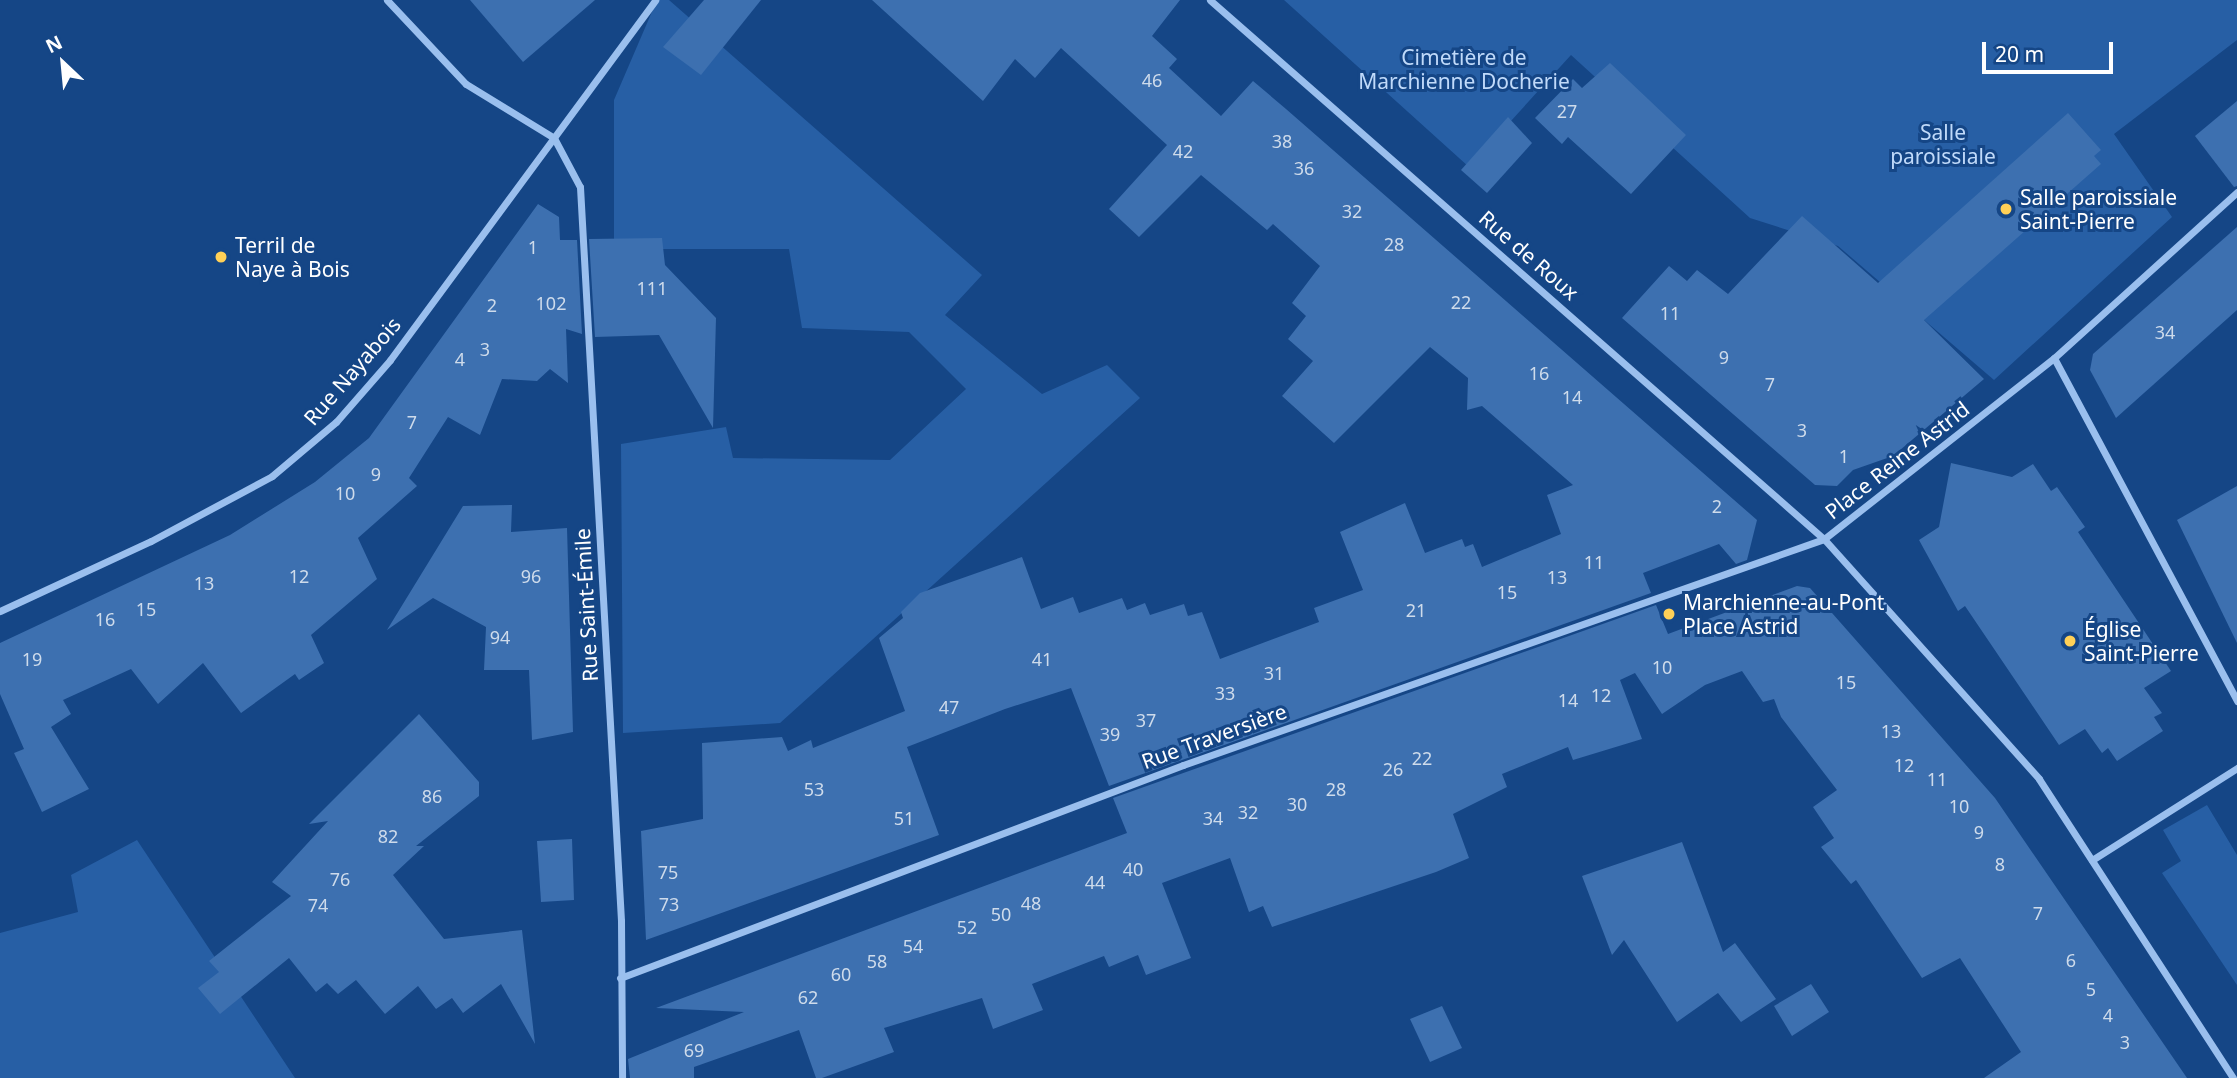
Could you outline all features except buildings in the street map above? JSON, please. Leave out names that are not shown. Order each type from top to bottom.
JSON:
[{"type":"street","points":[[387,0],[466,84],[554,138]]},
{"type":"street","name":"Rue Nayabois","points":[[0,611],[151,541],[272,475],[336,422],[390,360],[655,0]]},
{"type":"street","name":"Rue de Roux","points":[[1210,0],[1824,538]]},
{"type":"street","name":"Rue Saint-Émile","points":[[554,138],[580,187],[620,978],[622,1078]]},
{"type":"street","name":"Place Reine Astrid","points":[[2233,1078],[2039,779],[1824,538],[2054,358],[2237,192]]},
{"type":"street","points":[[2054,358],[2237,701]]},
{"type":"street","name":"Rue Traversière","points":[[620,978],[1183,765],[1824,538]]},
{"type":"street","points":[[2092,860],[2237,768]]},
{"type":"green space","points":[[657,0],[669,0],[982,275],[945,315],[1042,394],[1107,365],[1140,398],[780,723],[623,733],[621,444],[726,427],[733,458],[890,460],[966,389],[909,332],[802,328],[789,249],[614,249],[614,100]]},
{"type":"green space","name":"Salle paroissiale","points":[[1284,0],[2237,0],[2237,40],[2114,134],[2172,217],[1994,380],[1838,246],[1750,218],[1571,55],[1469,167]]},
{"type":"green space","points":[[2207,805],[2237,855],[2237,985],[2162,873],[2181,861],[2163,830]]},
{"type":"green space","points":[[137,840],[295,1078],[0,1078],[0,933],[78,912],[71,875]]},
{"type":"place","name":"Salle paroissiale Saint-Pierre","points":[[2006,209]]},
{"type":"place","name":"Terril de Naye à Bois","points":[[221,257]]},
{"type":"place","name":"Marchienne-au-Pont Place Astrid","points":[[1669,614]]},
{"type":"place","name":"Église Saint-Pierre","points":[[2070,641]]},
{"type":"park label","name":"Cimetière de Marchienne Docherie","points":[[1464,69]]}]
